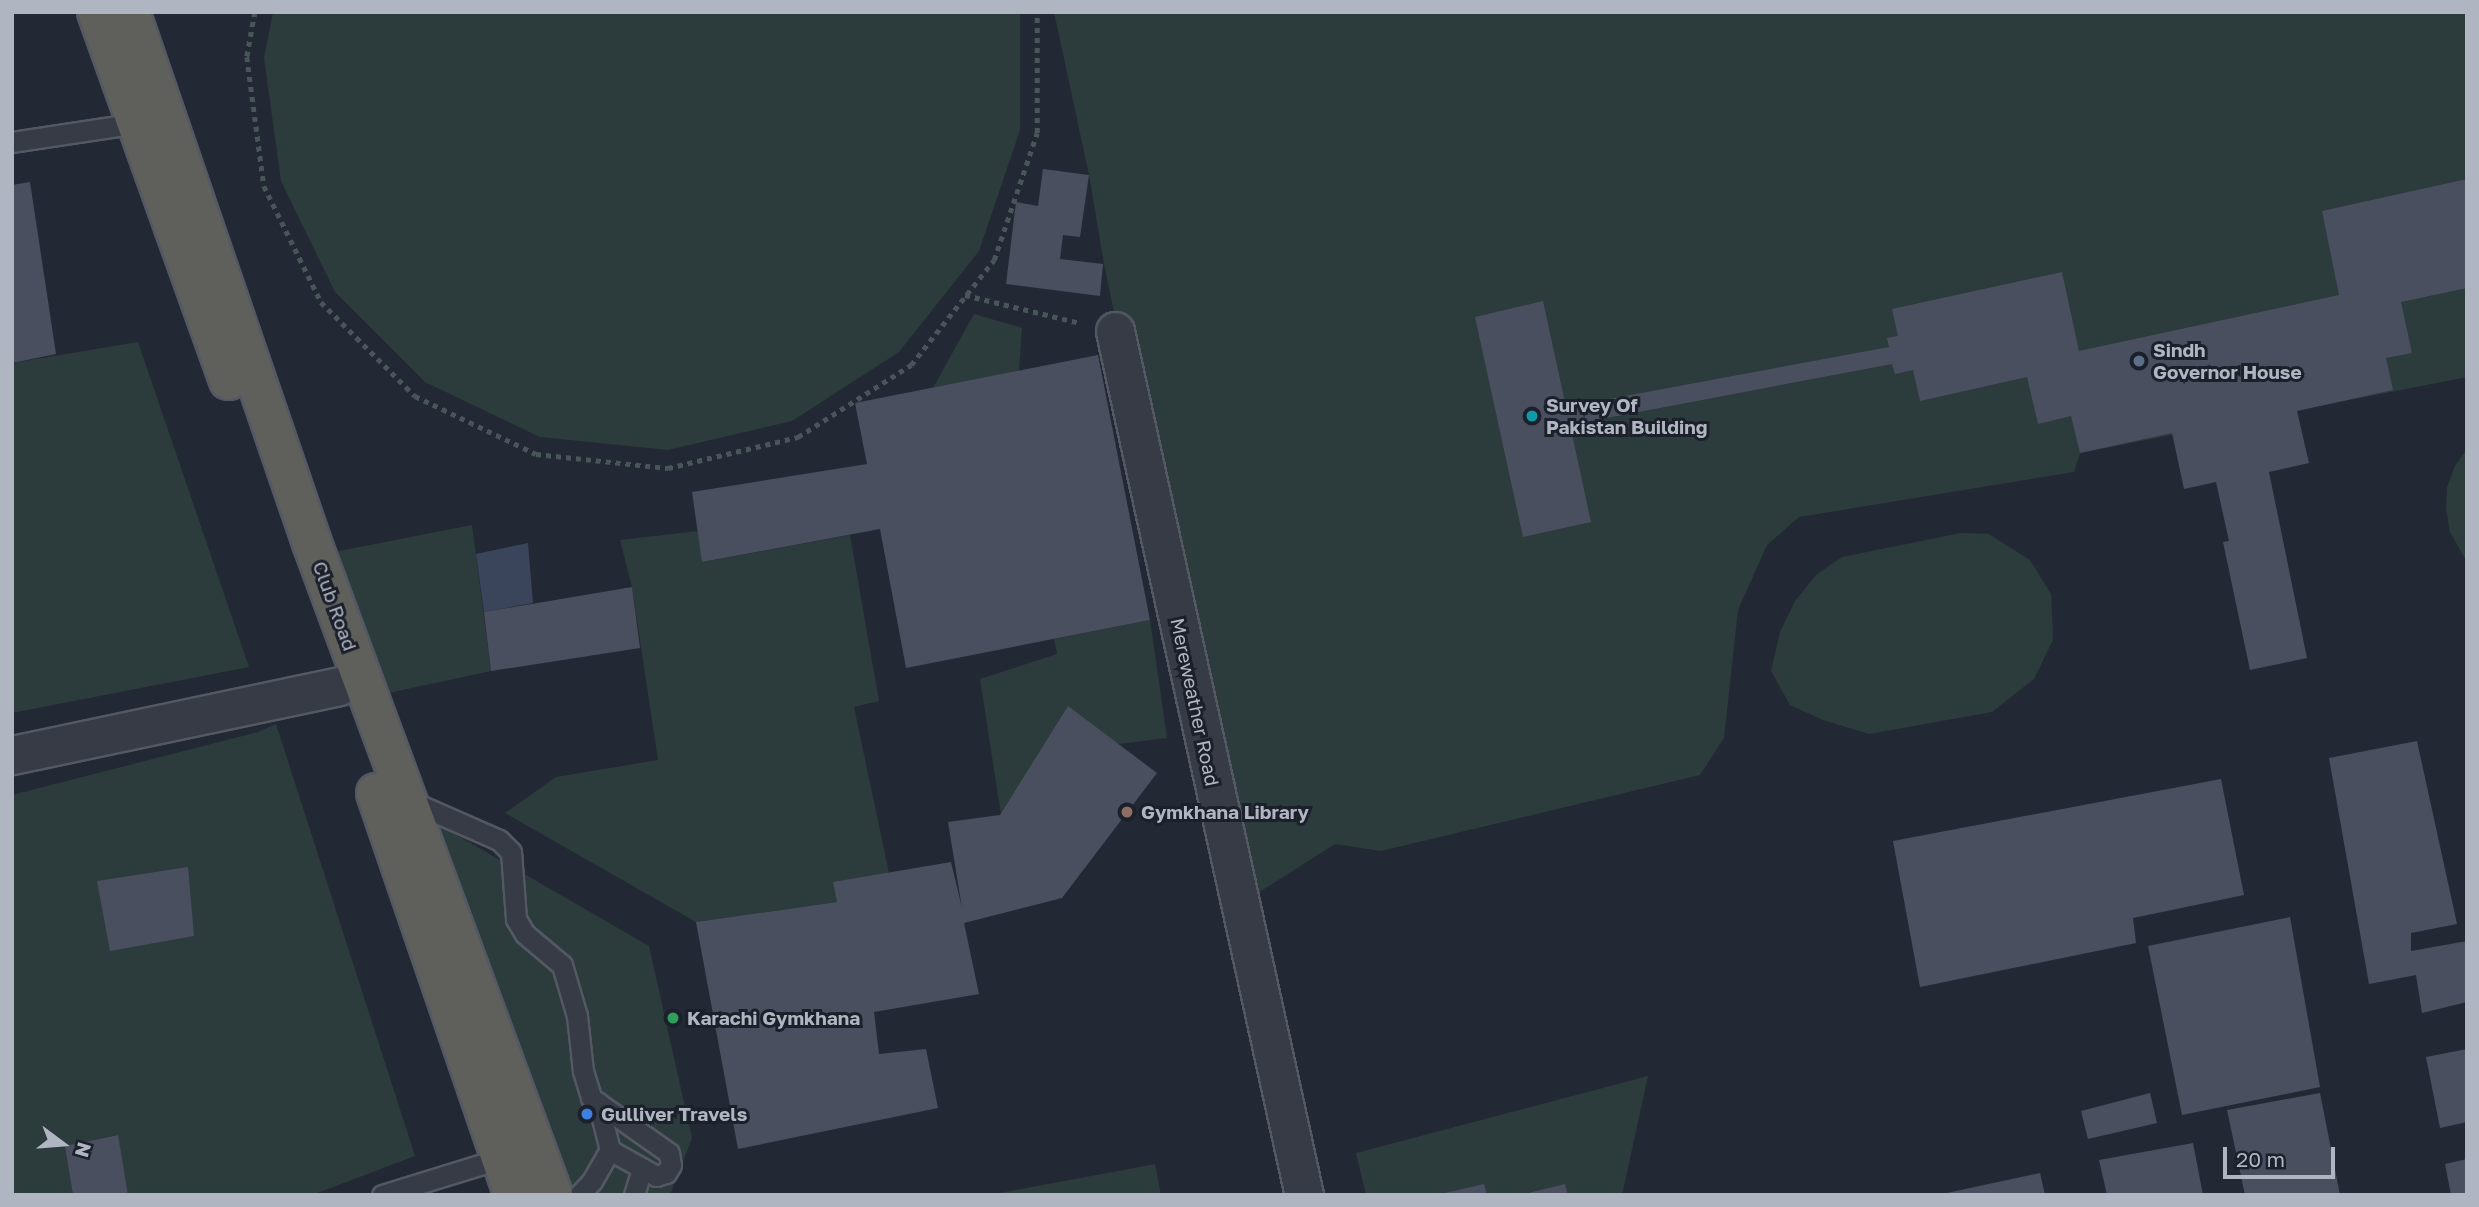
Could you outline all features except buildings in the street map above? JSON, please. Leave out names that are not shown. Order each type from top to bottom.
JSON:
[{"type":"highway","name":"Club Road","points":[[97,12],[339,686],[514,1195]]},
{"type":"highway","name":"Club Road","points":[[130,12],[312,544],[552,1195]]},
{"type":"street","name":"Mereweather Road","points":[[1115,331],[1304,1195]]},
{"type":"street","points":[[12,755],[339,686]]},
{"type":"lane","points":[[12,142],[137,123]]},
{"type":"lane","points":[[405,799],[499,840],[511,852],[516,919],[525,933],[562,965],[577,1016],[583,1071],[591,1098],[669,1153],[671,1165],[666,1173],[656,1176],[610,1150]]},
{"type":"lane","points":[[579,1195],[592,1181],[610,1150],[598,1103]]},
{"type":"lane","points":[[382,1195],[502,1158]]},
{"type":"lane","points":[[634,1195],[642,1168]]},
{"type":"path","points":[[255,12],[247,57],[264,186],[321,302],[415,396],[536,454],[668,468],[799,437],[911,365],[994,260],[1037,133],[1037,12]]},
{"type":"path","points":[[965,295],[1115,331]]},
{"type":"shaded area","points":[[273,12],[1020,12],[1020,130],[979,251],[899,352],[792,421],[668,450],[540,437],[425,382],[335,292],[281,181],[264,58]]},
{"type":"shaded area","points":[[1054,12],[2467,12],[2467,377],[2080,453],[2074,472],[1799,517],[1767,545],[1738,610],[1724,738],[1700,775],[1381,851],[1335,844],[1239,905],[1104,264],[1089,175]]},
{"type":"shaded area","points":[[974,314],[1022,328],[1019,371],[933,388]]},
{"type":"shaded area","points":[[138,342],[249,667],[12,713],[12,363]]},
{"type":"shaded area","points":[[2467,449],[2467,562],[2450,532],[2446,509],[2447,487],[2455,466]]},
{"type":"shaded area","points":[[472,525],[491,671],[384,694],[334,552]]},
{"type":"shaded area","points":[[698,531],[703,562],[850,535],[879,701],[854,707],[889,873],[837,902],[696,922],[505,813],[556,777],[658,760],[632,587],[620,540]]},
{"type":"shaded area","points":[[1961,533],[1989,534],[2030,560],[2051,594],[2053,640],[2034,679],[1992,712],[1869,734],[1823,720],[1790,705],[1771,671],[1780,632],[1795,601],[1816,575],[1842,557]]},
{"type":"shaded area","points":[[1150,620],[1167,738],[1118,744],[1001,815],[980,679],[1057,654],[1054,639]]},
{"type":"shaded area","points":[[276,724],[415,1156],[312,1195],[128,1195],[117,1135],[66,1146],[73,1195],[12,1195],[12,795],[258,732]]},
{"type":"shaded area","points":[[429,819],[649,946],[692,1138],[670,1195],[564,1195]]},
{"type":"shaded area","points":[[1648,1076],[1622,1195],[1366,1195],[1356,1153]]},
{"type":"shaded area","points":[[1155,1164],[1161,1195],[989,1195]]},
{"type":"water","points":[[528,543],[533,603],[484,612],[476,554]]},
{"type":"place","name":"Sindh Governor House","points":[[2139,361]]},
{"type":"place","name":"Survey Of Pakistan Building","points":[[1532,416]]},
{"type":"place","name":"Gymkhana Library","points":[[1127,812]]},
{"type":"place","name":"Karachi Gymkhana","points":[[673,1018]]},
{"type":"place","name":"Gulliver Travels","points":[[587,1114]]}]
